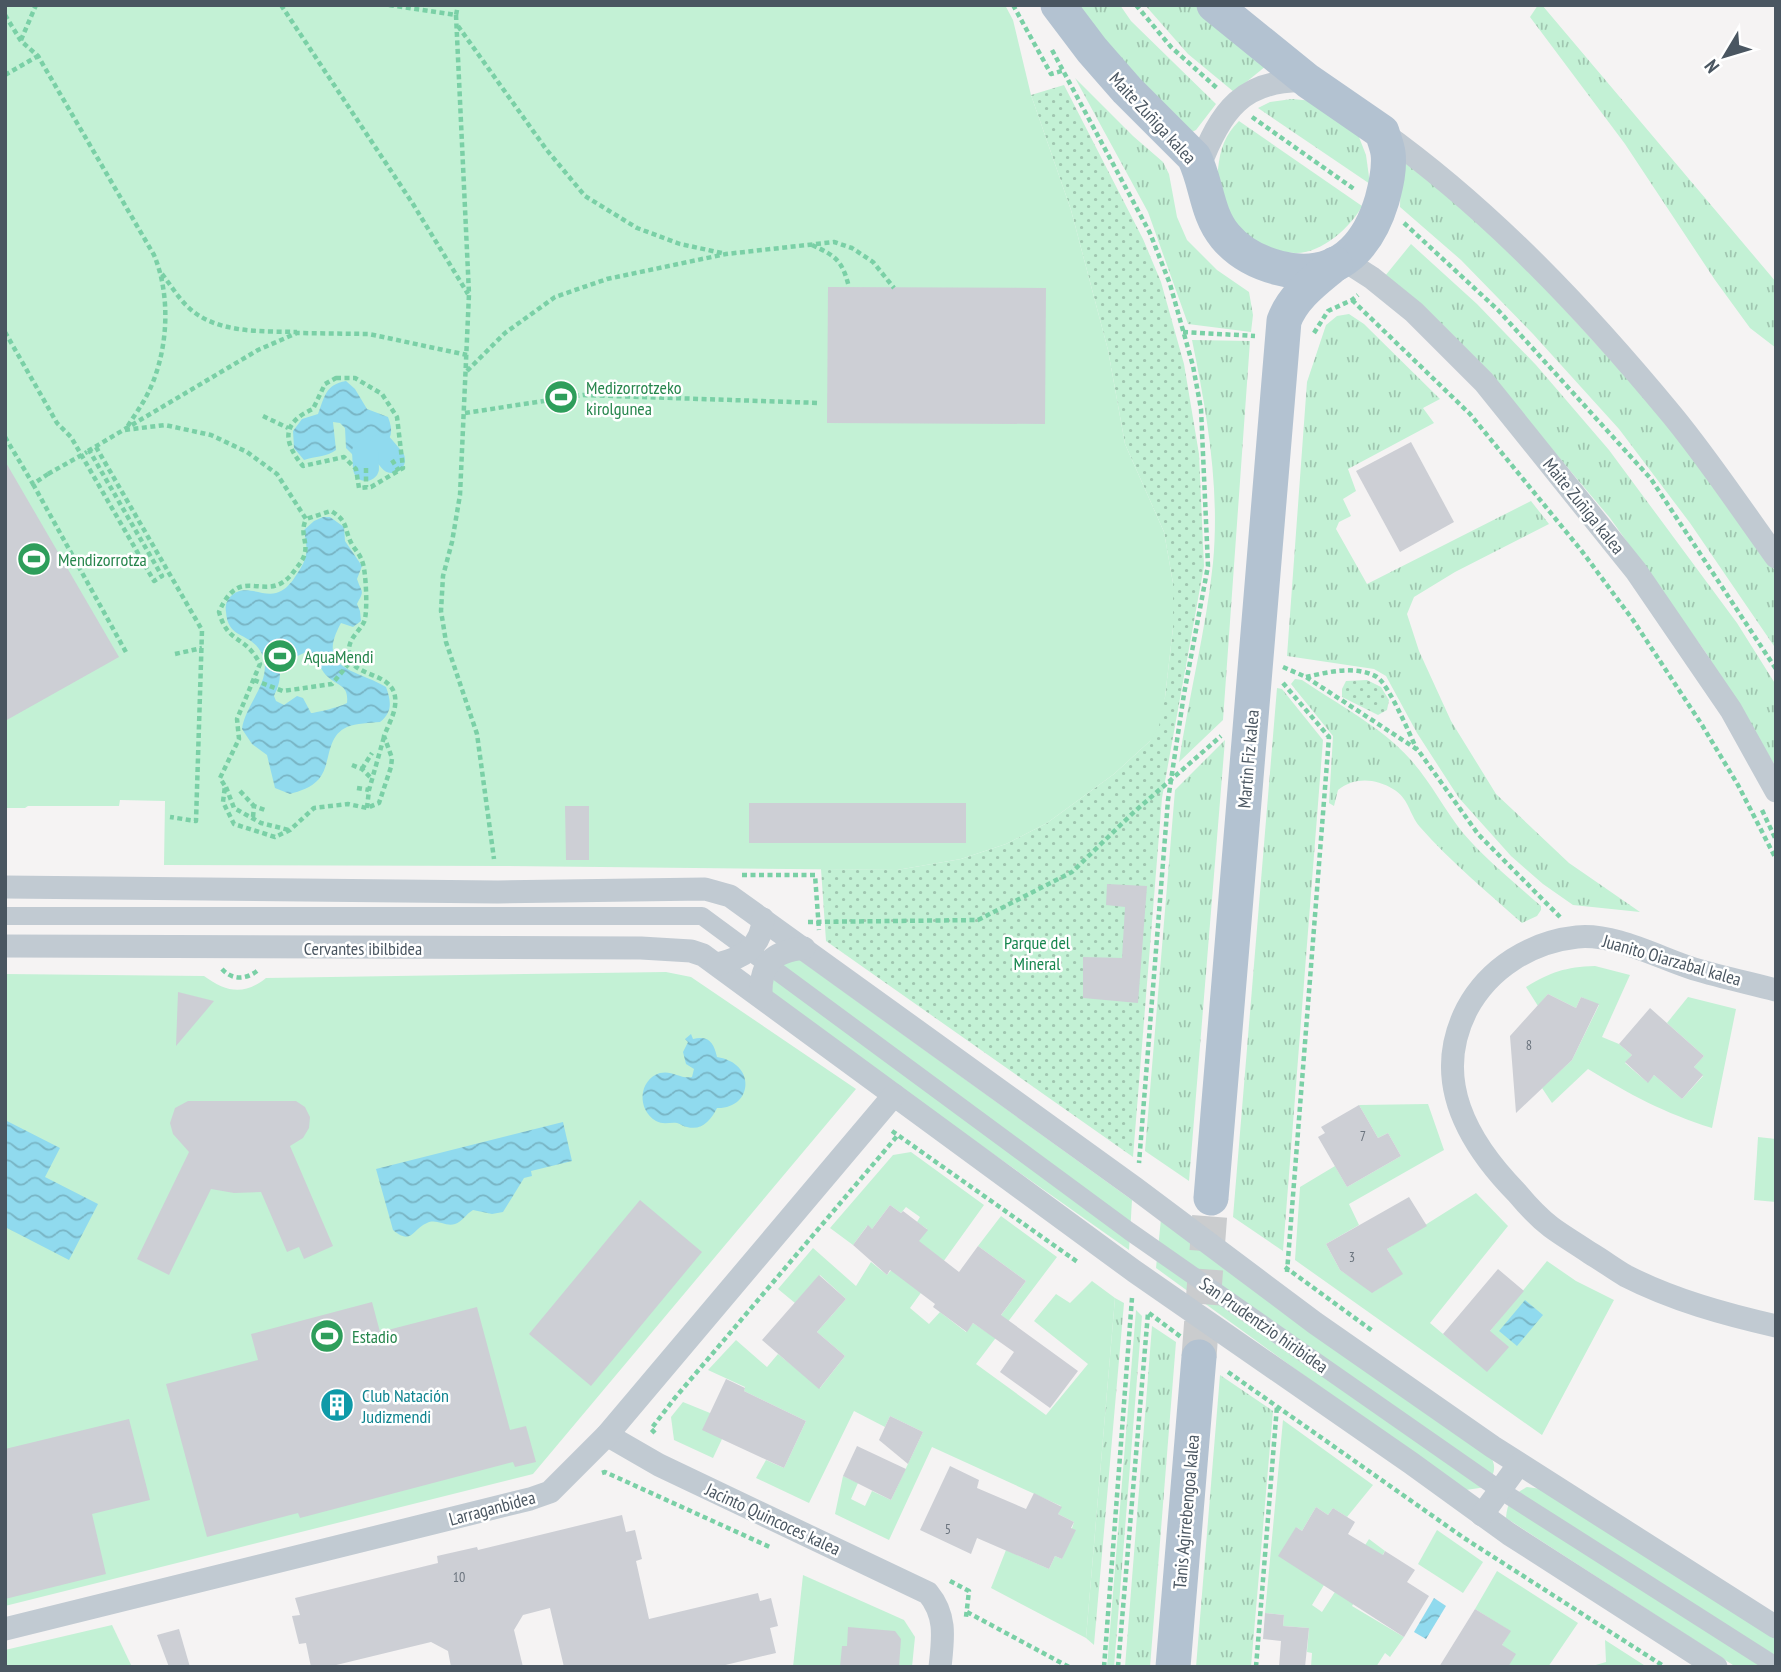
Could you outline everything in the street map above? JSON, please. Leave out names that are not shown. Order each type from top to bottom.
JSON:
[{"type":"main road","name":"Maite Zuñiga kalea","points":[[1058,5],[1127,90],[1194,157],[1212,214],[1225,236],[1243,253],[1265,265],[1290,271],[1343,272]]},
{"type":"main road","points":[[1214,5],[1308,81],[1382,132],[1388,154],[1387,181],[1380,207],[1371,230],[1343,272]]},
{"type":"main road","name":"Martin Fiz kalea","points":[[1211,1198],[1252,713],[1268,333],[1275,294],[1254,259]]},
{"type":"main road","name":"Martin Fiz kalea","points":[[1268,333],[1298,296],[1343,272]]},
{"type":"main road","name":"Tanis Agirrebengoa kalea","points":[[1173,1667],[1199,1357]]},
{"type":"street","points":[[1199,168],[1219,121],[1235,104],[1258,88],[1284,80],[1308,81]]},
{"type":"street","points":[[1382,132],[1477,208],[1568,295],[1673,416],[1776,557]]},
{"type":"street","name":"Maite Zuñiga kalea","points":[[1343,272],[1372,278],[1414,312],[1484,382],[1636,571],[1731,710],[1767,797]]},
{"type":"street","name":"San Prudentzio hiribidea","points":[[5,887],[498,892],[705,889],[730,896],[766,921],[812,941],[1286,1300],[1519,1464],[1776,1627]]},
{"type":"street","name":"Cervantes ibilbidea","points":[[5,916],[702,916]]},
{"type":"street","name":"San Prudentzio hiribidea","points":[[702,916],[1129,1231],[1500,1490],[1776,1666]]},
{"type":"street","points":[[761,996],[762,973],[758,957],[762,929],[766,921]]},
{"type":"street","name":"Juanito Oiarzabal kalea","points":[[1776,990],[1693,968],[1605,938],[1578,937],[1516,956],[1490,977],[1473,998],[1457,1029],[1452,1056],[1455,1095],[1476,1143],[1500,1176],[1551,1227],[1625,1275],[1704,1309],[1776,1326]]},
{"type":"street","points":[[718,964],[780,953],[812,941]]},
{"type":"street","name":"Cervantes ibilbidea","points":[[5,946],[641,948],[691,951],[718,964]]},
{"type":"street","name":"San Prudentzio hiribidea","points":[[718,964],[1141,1275],[1482,1515],[1716,1667]]},
{"type":"street","name":"Larraganbidea","points":[[5,1629],[550,1492],[607,1435],[894,1094]]},
{"type":"street","name":"Jacinto Quincoces kalea","points":[[607,1435],[659,1465],[928,1593],[937,1604],[943,1621],[940,1667]]},
{"type":"street","points":[[1482,1515],[1519,1464]]},
{"type":"path","points":[[21,41],[36,5]]},
{"type":"path","points":[[281,5],[469,294]]},
{"type":"path","points":[[389,5],[456,15]]},
{"type":"path","points":[[458,5],[456,15],[469,294],[460,495],[443,576],[441,611],[446,642],[477,734],[494,859]]},
{"type":"path","points":[[1013,5],[1051,74],[1070,67]]},
{"type":"path","points":[[1136,5],[1171,47],[1235,104],[1409,226],[1499,310],[1651,479],[1776,669]]},
{"type":"path","points":[[5,15],[21,41],[38,57],[162,273],[187,307],[211,322],[236,329],[369,334],[467,355]]},
{"type":"path","points":[[457,24],[546,149],[585,196],[637,228],[680,244],[726,254]]},
{"type":"path","points":[[1046,38],[1150,233],[1170,284],[1201,409],[1208,566],[1171,779],[1138,1165]]},
{"type":"path","points":[[5,75],[38,57]]},
{"type":"path","points":[[466,372],[505,333],[555,297],[607,279],[726,254],[834,242],[852,248],[873,262],[894,288]]},
{"type":"path","points":[[811,245],[836,256],[845,272],[849,287]]},
{"type":"path","points":[[1343,272],[1358,295],[1368,304]]},
{"type":"path","points":[[125,430],[146,397],[161,352],[166,318],[162,273]]},
{"type":"path","points":[[1352,300],[1469,414],[1581,550],[1633,620],[1702,725],[1738,785],[1776,859]]},
{"type":"path","points":[[5,332],[57,423],[71,438],[154,581],[162,576],[88,451]]},
{"type":"path","points":[[33,484],[258,350],[298,332]]},
{"type":"path","points":[[1183,332],[1268,333]]},
{"type":"path","points":[[336,378],[355,378],[382,394],[397,417],[404,468],[371,487],[359,488],[356,469],[344,457],[303,466],[293,455],[287,440],[288,428],[301,414],[313,410],[325,384],[336,378]]},
{"type":"path","points":[[465,413],[583,395],[820,403]]},
{"type":"path","points":[[1464,398],[1482,418]]},
{"type":"path","points":[[263,416],[288,428]]},
{"type":"path","points":[[125,430],[165,425],[211,435],[247,452],[277,474],[306,519]]},
{"type":"path","points":[[5,437],[127,654]]},
{"type":"path","points":[[96,447],[202,630],[196,821],[170,817]]},
{"type":"path","points":[[392,460],[400,471]]},
{"type":"path","points":[[366,468],[366,487]]},
{"type":"path","points":[[306,519],[331,511],[341,517],[347,526],[352,545],[365,567],[365,621],[351,640],[348,651],[351,661],[371,676],[387,681],[393,687],[396,708],[384,736],[369,790],[368,808]]},
{"type":"path","points":[[290,830],[261,823],[234,808],[220,778],[239,739],[237,719],[257,681],[260,664],[254,651],[245,642],[231,637],[223,627],[219,612],[226,596],[239,586],[254,584],[269,588],[279,586],[288,579],[304,556],[302,529],[306,519]]},
{"type":"path","points":[[176,654],[202,648]]},
{"type":"path","points":[[257,681],[284,691],[332,684],[351,661]]},
{"type":"path","points":[[1276,663],[1306,677],[1418,750]]},
{"type":"path","points":[[1306,677],[1329,672],[1357,671],[1379,678],[1418,750],[1478,834],[1560,917],[1550,921]]},
{"type":"path","points":[[1282,681],[1329,737],[1286,1300]]},
{"type":"path","points":[[766,921],[978,920],[1072,872],[1171,779],[1235,724],[1252,713]]},
{"type":"path","points":[[225,786],[223,802],[234,824],[275,837],[290,830],[314,808],[348,804],[368,808],[379,803],[391,767],[392,758],[384,736]]},
{"type":"path","points":[[362,769],[365,757],[372,753]]},
{"type":"path","points":[[352,765],[362,769],[372,779]]},
{"type":"path","points":[[356,788],[369,790]]},
{"type":"path","points":[[240,791],[254,806],[265,810]]},
{"type":"path","points":[[1767,797],[1776,840]]},
{"type":"path","points":[[253,817],[254,806]]},
{"type":"path","points":[[812,941],[818,922]]},
{"type":"path","points":[[660,1437],[651,1429],[674,1399],[898,1135]]},
{"type":"path","points":[[1127,1157],[1144,1169]]},
{"type":"path","points":[[1277,1262],[1380,1336]]},
{"type":"path","points":[[1104,1667],[1141,1275]]},
{"type":"path","points":[[1118,1667],[1147,1327],[1141,1275]]},
{"type":"path","points":[[1256,1667],[1275,1442],[1278,1370]]},
{"type":"path","points":[[645,1489],[778,1551]]},
{"type":"path","points":[[967,1612],[1069,1667]]},
{"type":"green space","name":"Medizorrotzeko kirolgunea","points":[[5,5],[1005,5],[1013,20],[1031,95],[1071,210],[1108,350],[1125,444],[1164,532],[1173,583],[1173,628],[1165,697],[1159,726],[1150,741],[1114,774],[1047,823],[1006,844],[961,859],[897,870],[164,865],[165,801],[120,800],[119,806],[5,808]]},
{"type":"green space","points":[[1069,5],[1120,5],[1131,21],[1216,104],[1196,130],[1190,133]]},
{"type":"green space","points":[[1145,5],[1203,5],[1266,66],[1234,92],[1188,54]]},
{"type":"green space","points":[[1538,5],[1542,5],[1776,282],[1776,348],[1750,328],[1625,144],[1530,17]]},
{"type":"green space","points":[[1075,78],[1163,162],[1169,174],[1177,217],[1187,240],[1217,270],[1249,292],[1253,315],[1251,332],[1188,324],[1148,212]]},
{"type":"green space","name":"Parque del Mineral","points":[[1064,85],[1143,239],[1161,282],[1184,364],[1199,454],[1204,566],[1162,798],[1133,1157],[826,941],[821,869],[897,870],[961,859],[1006,844],[1047,823],[1114,774],[1150,741],[1165,697],[1173,628],[1173,583],[1164,532],[1125,444],[1108,350],[1071,210],[1031,95]]},
{"type":"green space","points":[[1292,99],[1314,101],[1357,132],[1366,155],[1370,184],[1258,108],[1270,102]]},
{"type":"green space","points":[[1239,121],[1362,206],[1351,222],[1325,244],[1295,253],[1263,246],[1238,228],[1222,201],[1218,186],[1218,169],[1224,143]]},
{"type":"green space","points":[[1401,160],[1502,241],[1661,415],[1710,477],[1776,572],[1776,649],[1690,523],[1619,429],[1461,260],[1400,207]]},
{"type":"green space","points":[[1411,244],[1477,304],[1536,365],[1609,450],[1737,623],[1776,685],[1776,767],[1706,653],[1610,518],[1546,442],[1385,276]]},
{"type":"green space","points":[[1349,314],[1364,324],[1440,399],[1423,408],[1434,423],[1348,469],[1356,491],[1343,499],[1351,516],[1339,522],[1336,529],[1367,584],[1531,501],[1549,524],[1455,572],[1414,597],[1407,614],[1419,651],[1451,721],[1496,794],[1569,863],[1640,912],[1573,905],[1543,884],[1511,856],[1459,798],[1417,733],[1386,676],[1374,669],[1287,656],[1307,382],[1326,325],[1337,316]]},
{"type":"green space","points":[[1192,340],[1250,341],[1223,720],[1179,762],[1206,613],[1215,535],[1211,451]]},
{"type":"green space","points":[[1295,679],[1302,680],[1359,716],[1399,748],[1431,786],[1472,843],[1541,906],[1537,916],[1522,923],[1432,840],[1416,822],[1406,802],[1393,789],[1372,781],[1358,781],[1338,790],[1334,806],[1329,803],[1333,736],[1291,684]]},
{"type":"green space","points":[[1367,680],[1381,687],[1389,700],[1387,710],[1378,715],[1342,697],[1346,681]]},
{"type":"green space","points":[[1277,688],[1282,689],[1323,740],[1283,1251],[1233,1217]]},
{"type":"green space","points":[[1225,740],[1189,1181],[1145,1151],[1175,790]]},
{"type":"green space","points":[[789,952],[1132,1200],[1129,1250],[768,995],[776,963]]},
{"type":"green space","points":[[1595,966],[1630,975],[1602,1037],[1619,1044],[1632,1055],[1625,1063],[1647,1082],[1654,1075],[1682,1099],[1703,1076],[1694,1067],[1704,1056],[1667,1023],[1688,997],[1736,1009],[1712,1128],[1648,1103],[1588,1069],[1552,1103],[1542,1088],[1572,1060],[1599,1005],[1581,997],[1576,1008],[1548,994],[1538,1006],[1526,987],[1559,971]]},
{"type":"green space","name":"Estadio","points":[[666,972],[691,977],[856,1089],[533,1474],[5,1606],[5,974],[204,976],[220,986],[235,990],[250,988],[266,978]]},
{"type":"green space","points":[[1428,1104],[1444,1150],[1349,1204],[1359,1225],[1326,1244],[1340,1270],[1373,1292],[1402,1274],[1387,1249],[1476,1193],[1508,1226],[1430,1323],[1487,1371],[1490,1331],[1547,1261],[1576,1281],[1614,1300],[1542,1435],[1295,1260],[1300,1187],[1335,1166],[1347,1187],[1401,1156],[1388,1133],[1378,1138],[1359,1105]]},
{"type":"green space","points":[[1758,1137],[1776,1139],[1776,1202],[1754,1200]]},
{"type":"green space","points":[[911,1152],[984,1205],[910,1308],[929,1324],[940,1312],[966,1332],[973,1323],[988,1333],[1026,1281],[978,1246],[1001,1216],[1057,1257],[976,1364],[1046,1415],[1088,1364],[1034,1321],[1056,1294],[1070,1303],[1092,1281],[1115,1298],[1086,1638],[991,1588],[1006,1550],[1049,1569],[1055,1556],[1062,1559],[1074,1522],[1058,1514],[1061,1506],[932,1447],[889,1540],[835,1514],[843,1476],[858,1483],[851,1499],[865,1506],[872,1491],[891,1500],[923,1432],[890,1416],[885,1427],[854,1411],[809,1503],[756,1478],[766,1460],[784,1468],[806,1421],[708,1370],[736,1340],[767,1367],[778,1354],[820,1388],[845,1356],[817,1332],[846,1299],[820,1275],[795,1303],[778,1289],[813,1248],[856,1286],[871,1262],[887,1275],[927,1229],[917,1222],[920,1217],[906,1207],[901,1213],[890,1205],[872,1229],[867,1226],[853,1245],[830,1228],[893,1155]]},
{"type":"green space","points":[[1161,1219],[1489,1454],[1494,1470],[1486,1487],[1466,1490],[1455,1485],[1156,1268]]},
{"type":"green space","points":[[1115,1298],[1124,1303],[1094,1645],[1086,1638]]},
{"type":"green space","points":[[1136,1310],[1142,1316],[1114,1667],[1107,1667]]},
{"type":"green space","points":[[1152,1326],[1176,1342],[1150,1667],[1125,1667]]},
{"type":"green space","points":[[1220,1375],[1273,1411],[1251,1667],[1196,1667]]},
{"type":"green space","points":[[683,1402],[710,1413],[722,1439],[713,1458],[674,1440],[671,1417]]},
{"type":"green space","points":[[1283,1420],[1373,1485],[1347,1517],[1333,1508],[1328,1515],[1316,1507],[1302,1531],[1296,1527],[1324,1585],[1312,1605],[1322,1612],[1369,1539],[1385,1551],[1352,1606],[1404,1637],[1390,1657],[1385,1653],[1376,1667],[1311,1667],[1312,1653],[1307,1652],[1309,1628],[1283,1626],[1284,1615],[1265,1613]]},
{"type":"green space","points":[[1527,1487],[1541,1489],[1776,1639],[1776,1667],[1736,1667],[1506,1518],[1512,1499]]},
{"type":"green space","points":[[1437,1530],[1483,1562],[1463,1593],[1418,1564]]},
{"type":"green space","points":[[1497,1571],[1578,1623],[1548,1667],[1508,1666],[1502,1645],[1510,1631],[1475,1609]]},
{"type":"green space","points":[[803,1575],[904,1620],[915,1637],[912,1667],[793,1667]]},
{"type":"green space","points":[[112,1625],[132,1667],[5,1667],[5,1650]]},
{"type":"green space","points":[[1605,1640],[1647,1667],[1589,1667],[1606,1662]]},
{"type":"water","points":[[346,381],[355,389],[367,409],[388,417],[391,434],[388,440],[377,448],[353,455],[346,448],[345,428],[340,423],[333,422],[336,450],[304,460],[294,448],[293,431],[302,419],[318,414],[330,388]]},
{"type":"water","name":"AquaMendi","points":[[330,517],[344,527],[345,541],[362,566],[357,579],[362,592],[357,604],[361,621],[353,627],[341,623],[334,639],[336,659],[342,666],[386,687],[390,706],[380,722],[355,725],[340,731],[335,737],[319,779],[309,787],[290,794],[275,788],[267,755],[252,744],[242,729],[262,683],[265,664],[257,647],[231,628],[226,606],[230,597],[241,591],[270,594],[288,586],[306,557],[304,530],[314,521]],"holes":[[[306,652],[316,657],[326,675],[345,689],[347,703],[311,713],[303,698],[297,696],[284,705],[276,701],[274,696],[282,666]]]},
{"type":"water","points":[[691,1034],[693,1039],[703,1038],[710,1041],[717,1057],[730,1061],[739,1068],[746,1085],[738,1101],[717,1108],[702,1126],[692,1128],[677,1123],[659,1122],[650,1116],[643,1103],[647,1082],[660,1073],[692,1077],[694,1069],[686,1064],[683,1052],[688,1042],[685,1039]]},
{"type":"water","points":[[5,1120],[60,1148],[45,1177],[98,1204],[69,1260],[5,1227]]},
{"type":"water","points":[[563,1122],[572,1161],[531,1171],[532,1176],[524,1178],[503,1212],[492,1214],[473,1210],[457,1223],[451,1225],[430,1222],[412,1235],[404,1237],[393,1230],[376,1169]]},
{"type":"water","points":[[1525,1300],[1543,1315],[1517,1346],[1499,1331]]},
{"type":"water","points":[[1434,1598],[1446,1606],[1426,1639],[1414,1632]]},
{"type":"building","points":[[828,287],[1046,288],[1045,424],[827,423]]},
{"type":"building","points":[[1411,442],[1454,522],[1400,552],[1356,471]]},
{"type":"building","name":"Mendizorrotza","points":[[5,461],[119,657],[5,721]]},
{"type":"building","points":[[749,803],[966,803],[966,843],[749,843]]},
{"type":"building","points":[[565,806],[589,806],[589,860],[566,860]]},
{"type":"building","points":[[1107,884],[1147,886],[1138,1003],[1083,998],[1083,957],[1122,958],[1125,907],[1106,905]]},
{"type":"building","points":[[178,992],[214,1001],[176,1046]]},
{"type":"building","points":[[1548,994],[1576,1008],[1581,997],[1599,1004],[1572,1060],[1516,1113],[1510,1036]]},
{"type":"building","points":[[1650,1008],[1704,1056],[1694,1067],[1703,1075],[1682,1099],[1654,1075],[1648,1083],[1625,1062],[1632,1055],[1619,1044]]},
{"type":"building","points":[[188,1101],[296,1101],[305,1107],[310,1117],[309,1128],[303,1138],[290,1146],[333,1246],[304,1259],[299,1247],[287,1252],[261,1192],[234,1193],[211,1189],[169,1275],[137,1259],[189,1152],[173,1134],[170,1123],[175,1108]]},
{"type":"building","points":[[1359,1105],[1378,1138],[1388,1133],[1401,1156],[1347,1187],[1318,1137],[1325,1133],[1321,1127]]},
{"type":"building","points":[[1409,1197],[1427,1226],[1387,1249],[1403,1274],[1372,1293],[1340,1270],[1326,1244]]},
{"type":"building","points":[[640,1200],[702,1252],[591,1386],[529,1334]]},
{"type":"building","points":[[890,1205],[901,1213],[903,1211],[928,1230],[919,1241],[959,1272],[978,1246],[1026,1281],[1001,1315],[1078,1371],[1050,1408],[1000,1372],[1014,1352],[973,1323],[967,1332],[890,1270],[887,1275],[853,1245],[868,1225],[872,1229]]},
{"type":"building","points":[[1498,1269],[1524,1291],[1490,1331],[1509,1347],[1487,1372],[1443,1334]]},
{"type":"building","points":[[819,1275],[846,1299],[817,1332],[845,1356],[819,1389],[762,1340]]},
{"type":"building","name":"Club Natación Judizmendi","points":[[372,1302],[380,1332],[477,1307],[510,1430],[526,1426],[536,1462],[515,1467],[513,1462],[300,1518],[298,1513],[207,1537],[166,1384],[258,1360],[251,1334]]},
{"type":"building","points":[[726,1379],[745,1388],[744,1391],[806,1421],[784,1468],[702,1430]]},
{"type":"building","points":[[890,1416],[923,1432],[908,1464],[879,1440]]},
{"type":"building","points":[[129,1419],[150,1500],[92,1514],[106,1574],[5,1599],[5,1449]]},
{"type":"building","points":[[857,1446],[906,1469],[891,1500],[843,1476]]},
{"type":"building","points":[[950,1466],[979,1480],[977,1488],[1026,1509],[1034,1493],[1062,1507],[1058,1514],[1074,1522],[1071,1528],[1076,1530],[1062,1559],[1055,1556],[1049,1569],[977,1538],[971,1554],[920,1530]]},
{"type":"building","points":[[1316,1507],[1328,1515],[1333,1508],[1355,1522],[1348,1534],[1383,1555],[1385,1551],[1415,1570],[1407,1582],[1429,1596],[1404,1637],[1278,1556],[1296,1527],[1302,1531]]},
{"type":"building","points":[[622,1515],[626,1532],[635,1530],[642,1559],[636,1561],[649,1619],[758,1593],[760,1601],[771,1598],[778,1626],[770,1628],[776,1653],[717,1667],[564,1667],[550,1608],[523,1615],[514,1630],[523,1667],[451,1667],[448,1651],[431,1642],[328,1667],[311,1667],[306,1643],[299,1644],[292,1616],[300,1615],[295,1598],[438,1563],[437,1556],[477,1547],[478,1550]]},
{"type":"building","points":[[1475,1609],[1511,1631],[1502,1645],[1516,1654],[1508,1667],[1439,1667]]},
{"type":"building","points":[[1265,1613],[1284,1615],[1283,1626],[1309,1628],[1305,1667],[1279,1667],[1281,1641],[1263,1639]]},
{"type":"building","points":[[848,1627],[895,1631],[901,1639],[899,1667],[840,1667],[842,1646],[847,1646]]},
{"type":"building","points":[[179,1629],[190,1667],[169,1667],[157,1635]]},
{"type":"waterway","points":[[381,447],[392,460]]},
{"type":"waterway","points":[[365,452],[366,468]]},
{"type":"tunnel","points":[[1199,1357],[1211,1198]]},
{"type":"place","name":"Medizorrotzeko kirolgunea","points":[[561,397]]},
{"type":"place","name":"Mendizorrotza","points":[[34,559]]},
{"type":"place","name":"AquaMendi","points":[[280,656]]},
{"type":"place","name":"Estadio","points":[[327,1336]]},
{"type":"place","name":"Club Natación Judizmendi","points":[[337,1405]]}]
